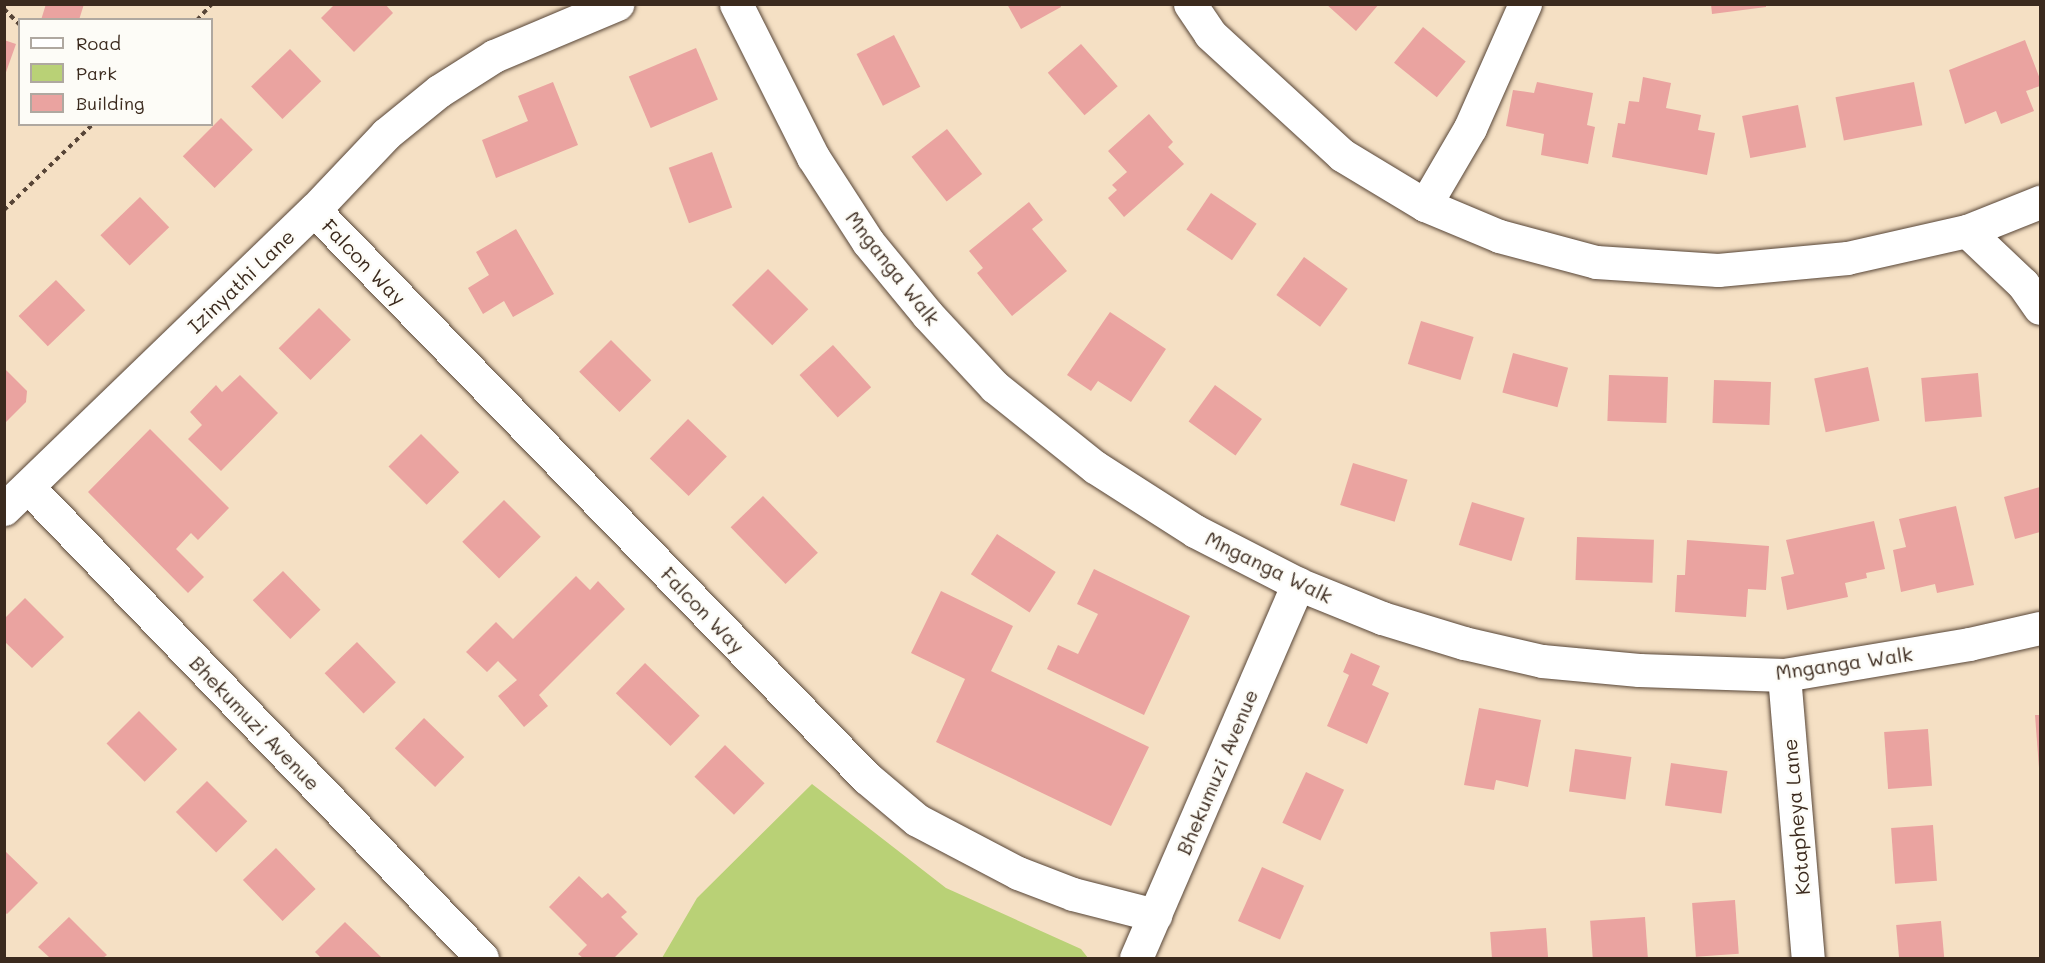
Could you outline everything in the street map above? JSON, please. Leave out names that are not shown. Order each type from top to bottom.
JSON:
[{"type":"street","name":"Izinyathi Lane","points":[[4,509],[314,210],[386,134],[439,92],[494,56],[617,4]]},
{"type":"street","name":"Mnganga Walk","points":[[736,4],[813,157],[868,242],[928,315],[995,387],[1095,467],[1195,531],[1298,584],[1382,618],[1542,661],[1640,670],[1784,675],[1969,644],[2040,628]]},
{"type":"street","points":[[1190,4],[1210,34],[1342,155],[1425,205],[1499,236],[1596,262],[1718,270],[1847,258],[1967,231],[2040,202]]},
{"type":"street","points":[[1425,205],[1470,128],[1525,4]]},
{"type":"street","name":"Falcon Way","points":[[314,210],[867,778],[909,813],[1018,873],[1073,894],[1155,915]]},
{"type":"street","points":[[1967,231],[2023,284],[2040,308]]},
{"type":"street","name":"Bhekumuzi Avenue","points":[[28,487],[483,958]]},
{"type":"street","name":"Bhekumuzi Avenue","points":[[1136,958],[1298,584]]},
{"type":"street","name":"Kotapheya Lane","points":[[1784,675],[1808,958]]},
{"type":"path","points":[[199,18],[212,4]]},
{"type":"path","points":[[4,9],[18,24]]},
{"type":"path","points":[[4,210],[91,126]]},
{"type":"green space","points":[[812,784],[946,888],[1081,949],[1088,958],[662,958],[697,898]]},
{"type":"building","points":[[46,4],[84,4],[80,18],[42,18]]},
{"type":"building","points":[[335,4],[385,4],[393,13],[354,52],[321,18]]},
{"type":"building","points":[[1007,4],[1060,4],[1061,7],[1021,29]]},
{"type":"building","points":[[1326,4],[1379,4],[1356,31]]},
{"type":"building","points":[[1711,4],[1766,4],[1766,7],[1712,14]]},
{"type":"building","points":[[1423,27],[1466,62],[1437,97],[1394,63]]},
{"type":"building","points":[[894,35],[920,87],[883,106],[857,54]]},
{"type":"building","points":[[4,40],[16,44],[5,75],[4,75]]},
{"type":"building","points":[[2025,40],[2040,79],[2040,86],[2026,91],[2034,111],[2001,124],[1996,111],[1965,124],[1949,70]]},
{"type":"building","points":[[1081,44],[1118,86],[1085,115],[1048,73]]},
{"type":"building","points":[[696,48],[718,100],[651,128],[629,77]]},
{"type":"building","points":[[290,49],[321,81],[282,119],[251,87]]},
{"type":"building","points":[[1643,77],[1671,83],[1666,108],[1701,115],[1698,130],[1715,133],[1707,175],[1612,157],[1618,123],[1625,124],[1629,101],[1639,102]]},
{"type":"building","points":[[553,82],[578,145],[496,178],[482,140],[528,121],[518,96]]},
{"type":"building","points":[[1537,82],[1593,93],[1587,125],[1595,127],[1588,164],[1541,155],[1544,134],[1506,126],[1513,90],[1534,93]]},
{"type":"building","points":[[1914,82],[1922,125],[1844,140],[1835,97]]},
{"type":"building","points":[[1798,105],[1806,147],[1750,158],[1742,116]]},
{"type":"building","points":[[1149,114],[1173,142],[1168,147],[1184,164],[1124,217],[1108,198],[1117,190],[1112,185],[1127,172],[1108,151]]},
{"type":"building","points":[[221,118],[253,150],[215,188],[183,156]]},
{"type":"building","points":[[947,129],[982,174],[947,202],[912,157]]},
{"type":"building","points":[[712,152],[732,207],[689,223],[669,168]]},
{"type":"building","points":[[1211,193],[1257,224],[1232,260],[1186,229]]},
{"type":"building","points":[[140,197],[169,227],[130,265],[100,235]]},
{"type":"building","points":[[1029,202],[1043,220],[1032,229],[1067,271],[1012,316],[977,273],[983,268],[969,251]]},
{"type":"building","points":[[516,229],[554,294],[513,317],[504,301],[483,314],[468,288],[489,275],[476,252]]},
{"type":"building","points":[[1304,257],[1348,289],[1320,327],[1276,295]]},
{"type":"building","points":[[768,269],[808,309],[772,345],[732,305]]},
{"type":"building","points":[[56,280],[85,310],[48,346],[19,316]]},
{"type":"building","points":[[319,308],[351,340],[311,380],[279,348]]},
{"type":"building","points":[[1110,312],[1166,349],[1131,402],[1098,381],[1091,391],[1067,375]]},
{"type":"building","points":[[1421,321],[1474,337],[1460,380],[1408,364]]},
{"type":"building","points":[[611,340],[651,380],[619,412],[579,372]]},
{"type":"building","points":[[833,345],[871,387],[838,417],[800,375]]},
{"type":"building","points":[[1513,353],[1568,368],[1557,407],[1502,393]]},
{"type":"building","points":[[1868,367],[1879,421],[1826,432],[1814,378]]},
{"type":"building","points":[[4,368],[27,391],[26,402],[4,424]]},
{"type":"building","points":[[1978,373],[1982,417],[1925,422],[1921,378]]},
{"type":"building","points":[[240,375],[278,413],[221,471],[188,439],[202,425],[190,412],[216,385],[222,392]]},
{"type":"building","points":[[1609,375],[1668,377],[1666,423],[1607,421]]},
{"type":"building","points":[[1714,380],[1771,382],[1769,425],[1712,423]]},
{"type":"building","points":[[1215,385],[1262,419],[1235,455],[1189,421]]},
{"type":"building","points":[[688,419],[727,457],[689,496],[650,459]]},
{"type":"building","points":[[150,429],[229,508],[198,540],[191,533],[176,549],[204,577],[188,593],[88,492]]},
{"type":"building","points":[[421,434],[459,472],[427,505],[388,467]]},
{"type":"building","points":[[1353,463],[1408,480],[1395,522],[1340,505]]},
{"type":"building","points":[[2040,487],[2040,532],[2015,539],[2004,497]]},
{"type":"building","points":[[763,496],[818,553],[786,584],[731,527]]},
{"type":"building","points":[[504,500],[541,537],[499,578],[462,542]]},
{"type":"building","points":[[1472,502],[1525,518],[1511,561],[1459,545]]},
{"type":"building","points":[[1956,506],[1974,585],[1937,593],[1935,584],[1901,592],[1893,550],[1906,547],[1899,519]]},
{"type":"building","points":[[1874,521],[1885,569],[1866,573],[1867,578],[1845,583],[1848,597],[1787,610],[1781,577],[1794,574],[1786,540]]},
{"type":"building","points":[[997,534],[1056,572],[1030,612],[971,574]]},
{"type":"building","points":[[1577,537],[1654,540],[1652,583],[1575,580]]},
{"type":"building","points":[[1687,540],[1769,546],[1766,590],[1748,589],[1746,617],[1675,612],[1677,575],[1685,575]]},
{"type":"building","points":[[1094,569],[1190,616],[1144,715],[1047,669],[1058,645],[1078,654],[1098,614],[1077,604]]},
{"type":"building","points":[[283,571],[321,610],[290,639],[253,600]]},
{"type":"building","points":[[576,576],[590,590],[598,581],[625,609],[539,695],[548,706],[524,727],[498,696],[517,680],[498,661],[487,672],[466,652],[496,622],[513,639]]},
{"type":"building","points":[[941,591],[1013,626],[991,671],[1149,747],[1111,826],[936,742],[965,679],[911,653]]},
{"type":"building","points":[[25,598],[64,637],[32,668],[4,641],[4,619]]},
{"type":"building","points":[[357,642],[396,682],[364,714],[325,673]]},
{"type":"building","points":[[1351,653],[1380,666],[1372,685],[1389,693],[1367,744],[1327,726],[1349,675],[1343,672]]},
{"type":"building","points":[[645,663],[700,716],[670,746],[616,693]]},
{"type":"building","points":[[1479,708],[1541,720],[1528,787],[1496,780],[1494,790],[1464,785]]},
{"type":"building","points":[[139,711],[177,749],[145,782],[106,744]]},
{"type":"building","points":[[2035,715],[2040,715],[2040,768],[2039,768]]},
{"type":"building","points":[[424,718],[464,757],[435,787],[395,748]]},
{"type":"building","points":[[1928,729],[1932,786],[1888,789],[1884,732]]},
{"type":"building","points":[[725,745],[765,783],[734,815],[694,777]]},
{"type":"building","points":[[1575,749],[1631,757],[1625,800],[1569,792]]},
{"type":"building","points":[[1671,763],[1727,771],[1721,814],[1665,806]]},
{"type":"building","points":[[1306,772],[1344,790],[1320,841],[1282,823]]},
{"type":"building","points":[[207,781],[247,821],[216,852],[176,812]]},
{"type":"building","points":[[1933,825],[1937,881],[1895,884],[1891,828]]},
{"type":"building","points":[[276,848],[316,889],[283,921],[243,880]]},
{"type":"building","points":[[4,850],[38,883],[7,914],[4,912]]},
{"type":"building","points":[[1262,867],[1304,886],[1280,940],[1238,921]]},
{"type":"building","points":[[579,876],[602,898],[608,893],[627,912],[621,917],[638,934],[614,958],[583,958],[578,954],[587,945],[549,907]]},
{"type":"building","points":[[1735,900],[1739,954],[1696,957],[1692,903]]},
{"type":"building","points":[[69,917],[107,955],[103,958],[50,958],[38,947]]},
{"type":"building","points":[[1645,917],[1648,958],[1593,958],[1590,921]]},
{"type":"building","points":[[1941,921],[1944,958],[1899,958],[1896,925]]},
{"type":"building","points":[[345,922],[382,958],[321,958],[315,952]]},
{"type":"building","points":[[1546,928],[1548,958],[1492,958],[1490,932]]}]
